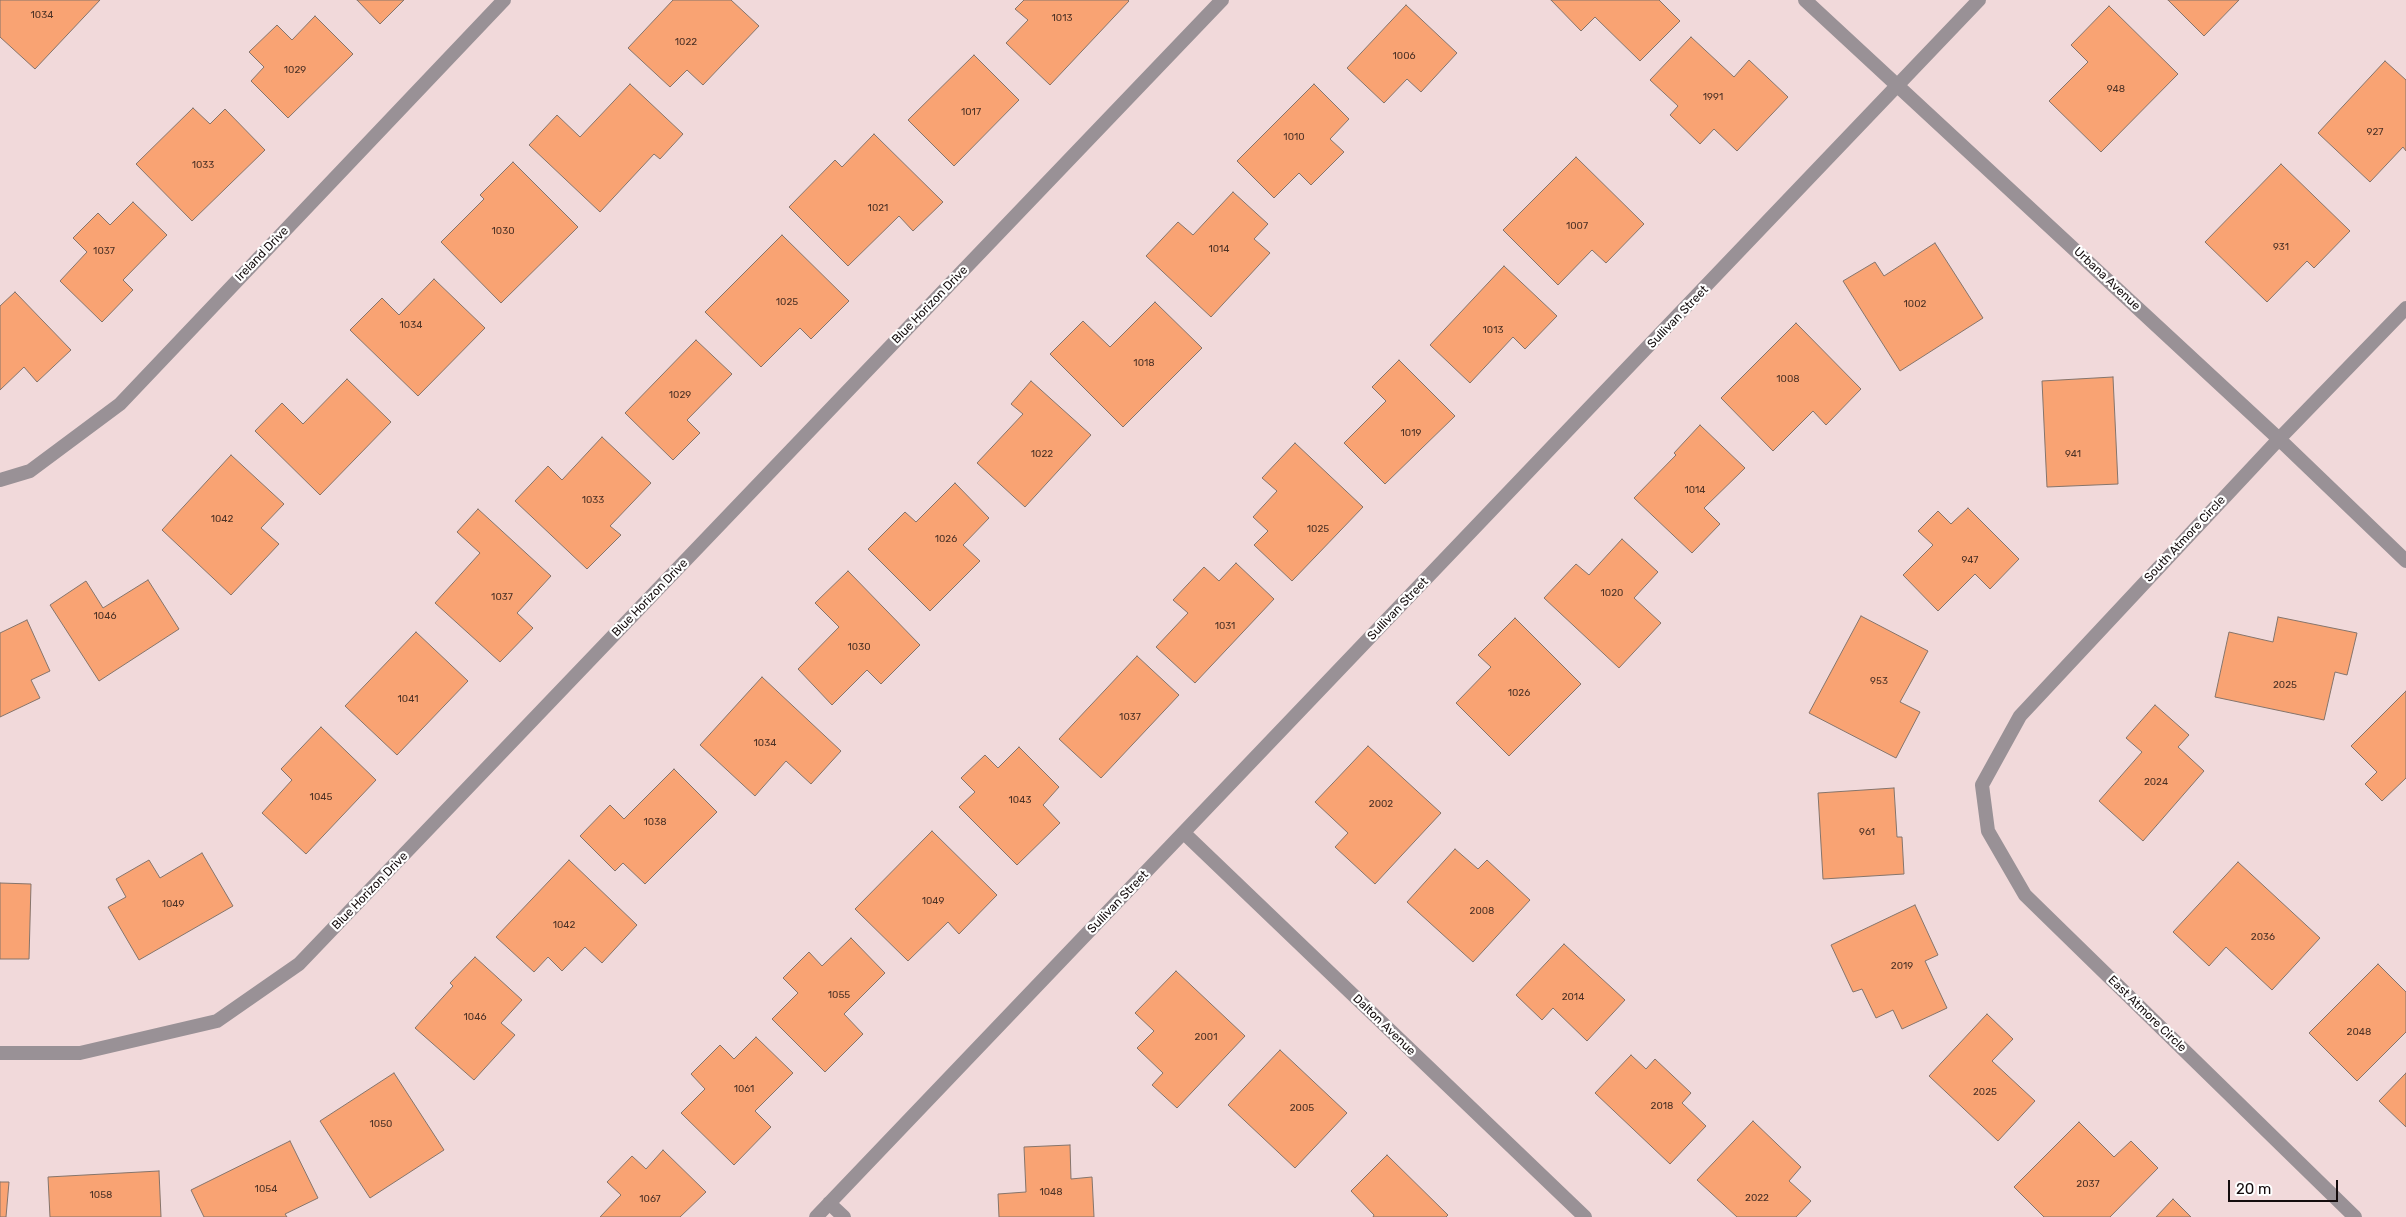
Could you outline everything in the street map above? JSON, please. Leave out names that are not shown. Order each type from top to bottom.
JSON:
[{"type":"street","name":"Ireland Drive","points":[[0,480],[30,471],[120,404],[504,0]]},
{"type":"street","name":"Blue Horizon Drive","points":[[0,1053],[80,1053],[217,1021],[300,964],[1222,0]]},
{"type":"street","name":"Urbana Avenue","points":[[1806,0],[2279,439],[2406,561]]},
{"type":"street","name":"Sullivan Street","points":[[816,1217],[1979,0]]},
{"type":"street","name":"South Atmore Circle","points":[[1982,785],[2020,716],[2279,439],[2406,308]]},
{"type":"street","name":"East Atmore Circle","points":[[1982,785],[1988,830],[2025,895],[2355,1217]]},
{"type":"street","name":"Dalton Avenue","points":[[1184,833],[1585,1217]]},
{"type":"street","points":[[829,1203],[844,1217]]},
{"type":"building","points":[[0,0],[100,0],[35,69],[0,37]]},
{"type":"building","points":[[357,0],[404,0],[380,24]]},
{"type":"building","points":[[673,0],[731,0],[759,26],[703,85],[687,70],[670,87],[628,48]]},
{"type":"building","points":[[1024,0],[1129,1],[1050,85],[1006,43],[1028,20],[1015,9]]},
{"type":"building","points":[[1551,0],[1659,0],[1680,21],[1640,61],[1595,17],[1581,31]]},
{"type":"building","points":[[2168,0],[2239,0],[2204,36]]},
{"type":"building","points":[[1406,5],[1457,53],[1421,92],[1407,79],[1384,103],[1347,68]]},
{"type":"building","points":[[2109,6],[2178,74],[2101,152],[2049,101],[2088,62],[2071,45]]},
{"type":"building","points":[[315,16],[353,54],[288,118],[251,81],[264,67],[249,52],[277,25],[292,40]]},
{"type":"building","points":[[1691,37],[1734,77],[1749,60],[1788,97],[1737,151],[1714,129],[1700,144],[1670,115],[1678,106],[1650,80]]},
{"type":"building","points":[[974,55],[1019,100],[954,166],[908,120]]},
{"type":"building","points":[[2385,61],[2406,80],[2406,151],[2403,147],[2370,182],[2318,133]]},
{"type":"building","points":[[630,84],[683,134],[660,159],[654,154],[600,212],[529,145],[557,115],[580,137]]},
{"type":"building","points":[[1314,84],[1349,119],[1330,139],[1344,152],[1311,185],[1299,173],[1274,198],[1237,161]]},
{"type":"building","points":[[193,108],[210,124],[225,109],[265,150],[192,221],[136,164]]},
{"type":"building","points":[[874,134],[943,202],[913,231],[899,216],[848,266],[789,207],[835,160],[842,167]]},
{"type":"building","points":[[1576,157],[1644,224],[1606,263],[1592,250],[1558,285],[1503,230]]},
{"type":"building","points":[[513,162],[578,227],[501,303],[441,242],[484,199],[480,195]]},
{"type":"building","points":[[2281,164],[2350,231],[2314,268],[2307,261],[2267,302],[2205,242]]},
{"type":"building","points":[[1233,192],[1268,224],[1254,239],[1270,253],[1211,317],[1146,256],[1178,222],[1193,235]]},
{"type":"building","points":[[133,202],[167,235],[123,280],[133,290],[102,322],[60,281],[87,252],[73,238],[98,213],[110,225]]},
{"type":"building","points":[[782,235],[849,301],[811,339],[800,328],[761,367],[705,312]]},
{"type":"building","points":[[1935,243],[1983,318],[1900,371],[1843,281],[1875,262],[1884,276]]},
{"type":"building","points":[[1504,266],[1557,316],[1525,349],[1513,337],[1470,383],[1430,345]]},
{"type":"building","points":[[434,279],[485,328],[418,396],[350,330],[382,298],[399,315]]},
{"type":"building","points":[[15,292],[71,350],[37,382],[24,367],[0,390],[0,306]]},
{"type":"building","points":[[1155,302],[1202,348],[1123,427],[1050,354],[1083,321],[1110,347]]},
{"type":"building","points":[[1796,323],[1861,389],[1826,425],[1813,411],[1773,451],[1721,398]]},
{"type":"building","points":[[696,340],[732,374],[687,420],[700,433],[673,460],[625,413]]},
{"type":"building","points":[[1399,360],[1455,416],[1385,484],[1344,443],[1386,401],[1372,387]]},
{"type":"building","points":[[2113,377],[2118,484],[2047,487],[2042,381]]},
{"type":"building","points":[[347,379],[391,422],[320,495],[255,431],[282,403],[303,424]]},
{"type":"building","points":[[1031,381],[1091,435],[1025,507],[977,463],[1023,414],[1011,404]]},
{"type":"building","points":[[1700,425],[1745,468],[1704,508],[1720,524],[1692,553],[1634,498],[1676,455],[1674,453]]},
{"type":"building","points":[[602,437],[651,483],[610,526],[621,535],[587,569],[515,501],[548,466],[562,480]]},
{"type":"building","points":[[1295,443],[1363,507],[1292,581],[1254,545],[1268,531],[1253,517],[1277,491],[1262,478]]},
{"type":"building","points":[[231,455],[284,504],[261,528],[279,544],[231,595],[162,530]]},
{"type":"building","points":[[955,483],[989,518],[963,545],[980,561],[930,611],[868,549],[905,512],[916,522]]},
{"type":"building","points":[[1968,508],[2019,559],[1990,589],[1975,574],[1938,611],[1903,575],[1933,545],[1918,531],[1938,511],[1951,524]]},
{"type":"building","points":[[478,509],[551,576],[517,613],[533,628],[500,662],[435,603],[480,553],[457,532]]},
{"type":"building","points":[[1622,539],[1658,572],[1634,598],[1661,623],[1619,668],[1544,598],[1576,564],[1589,575]]},
{"type":"building","points":[[1236,563],[1274,599],[1195,683],[1156,647],[1188,613],[1173,600],[1204,567],[1219,581]]},
{"type":"building","points":[[848,571],[920,645],[881,684],[867,670],[832,705],[798,669],[839,627],[815,603]]},
{"type":"building","points":[[148,580],[179,629],[99,681],[50,605],[86,581],[103,608]]},
{"type":"building","points":[[1861,616],[1928,651],[1900,702],[1920,712],[1896,758],[1809,713]]},
{"type":"building","points":[[2278,617],[2357,633],[2347,675],[2335,672],[2324,720],[2215,697],[2229,632],[2273,642]]},
{"type":"building","points":[[1515,618],[1581,684],[1509,756],[1456,703],[1491,667],[1478,655]]},
{"type":"building","points":[[27,620],[50,671],[31,680],[40,698],[0,717],[0,633]]},
{"type":"building","points":[[416,632],[468,681],[397,755],[345,706]]},
{"type":"building","points":[[1137,656],[1179,695],[1101,778],[1059,739]]},
{"type":"building","points":[[762,677],[841,751],[811,784],[786,761],[755,796],[700,745]]},
{"type":"building","points":[[2406,691],[2406,778],[2382,801],[2365,784],[2377,772],[2351,746]]},
{"type":"building","points":[[2155,705],[2189,735],[2178,747],[2204,771],[2143,841],[2099,801],[2142,752],[2126,738]]},
{"type":"building","points":[[321,727],[376,780],[306,854],[262,813],[292,780],[281,769]]},
{"type":"building","points":[[1368,746],[1441,813],[1375,884],[1335,847],[1348,833],[1315,802]]},
{"type":"building","points":[[1019,747],[1059,787],[1043,805],[1060,823],[1017,865],[959,807],[975,792],[961,778],[985,755],[998,768]]},
{"type":"building","points":[[674,769],[717,812],[645,884],[623,863],[615,871],[580,836],[610,805],[624,819]]},
{"type":"building","points":[[1894,788],[1897,837],[1902,837],[1904,874],[1823,879],[1818,793]]},
{"type":"building","points":[[932,831],[997,895],[959,934],[948,922],[908,961],[855,909]]},
{"type":"building","points":[[1455,849],[1478,869],[1487,860],[1530,900],[1473,962],[1407,902]]},
{"type":"building","points":[[202,853],[233,906],[139,960],[108,907],[126,897],[116,879],[149,860],[160,878]]},
{"type":"building","points":[[569,860],[637,925],[602,963],[585,947],[562,971],[548,957],[534,972],[496,937]]},
{"type":"building","points":[[2238,862],[2320,938],[2272,990],[2226,947],[2209,966],[2173,932]]},
{"type":"building","points":[[0,883],[31,884],[29,959],[0,959]]},
{"type":"building","points":[[1915,905],[1938,955],[1925,961],[1947,1008],[1902,1029],[1893,1010],[1876,1018],[1862,989],[1853,992],[1831,945]]},
{"type":"building","points":[[851,938],[885,973],[844,1014],[863,1034],[825,1072],[772,1019],[798,993],[783,978],[809,952],[822,966]]},
{"type":"building","points":[[1564,944],[1625,1000],[1587,1041],[1553,1008],[1542,1020],[1516,995]]},
{"type":"building","points":[[475,957],[522,1000],[501,1023],[515,1035],[474,1080],[415,1028],[453,986],[450,983]]},
{"type":"building","points":[[2378,964],[2406,992],[2406,1032],[2357,1081],[2309,1033]]},
{"type":"building","points":[[1176,971],[1245,1036],[1177,1108],[1152,1085],[1163,1073],[1137,1048],[1154,1031],[1135,1013]]},
{"type":"building","points":[[1987,1014],[2013,1039],[1992,1061],[2035,1101],[1998,1141],[1929,1076]]},
{"type":"building","points":[[756,1037],[793,1073],[755,1111],[771,1127],[734,1165],[681,1113],[705,1089],[691,1074],[720,1045],[734,1059]]},
{"type":"building","points":[[1280,1050],[1347,1113],[1295,1168],[1228,1105]]},
{"type":"building","points":[[1631,1055],[1646,1069],[1655,1059],[1691,1093],[1682,1103],[1706,1126],[1670,1164],[1595,1093]]},
{"type":"building","points":[[394,1073],[444,1150],[370,1198],[320,1121]]},
{"type":"building","points":[[2406,1073],[2406,1127],[2379,1101]]},
{"type":"building","points":[[1753,1121],[1801,1167],[1789,1181],[1811,1201],[1796,1217],[1737,1217],[1697,1180]]},
{"type":"building","points":[[2079,1122],[2114,1157],[2131,1141],[2158,1168],[2110,1217],[2044,1217],[2014,1187]]},
{"type":"building","points":[[290,1141],[318,1198],[285,1214],[287,1217],[204,1217],[191,1190]]},
{"type":"building","points":[[1070,1145],[1071,1179],[1092,1177],[1094,1217],[999,1217],[998,1194],[1026,1192],[1024,1147]]},
{"type":"building","points":[[663,1150],[706,1192],[680,1217],[600,1217],[621,1195],[607,1182],[632,1156],[646,1169]]},
{"type":"building","points":[[1387,1155],[1448,1215],[1446,1217],[1373,1217],[1374,1215],[1351,1191]]},
{"type":"building","points":[[159,1171],[161,1217],[50,1217],[48,1177]]},
{"type":"building","points":[[0,1182],[9,1182],[6,1217],[0,1217]]},
{"type":"building","points":[[2173,1199],[2191,1217],[2156,1217]]}]
